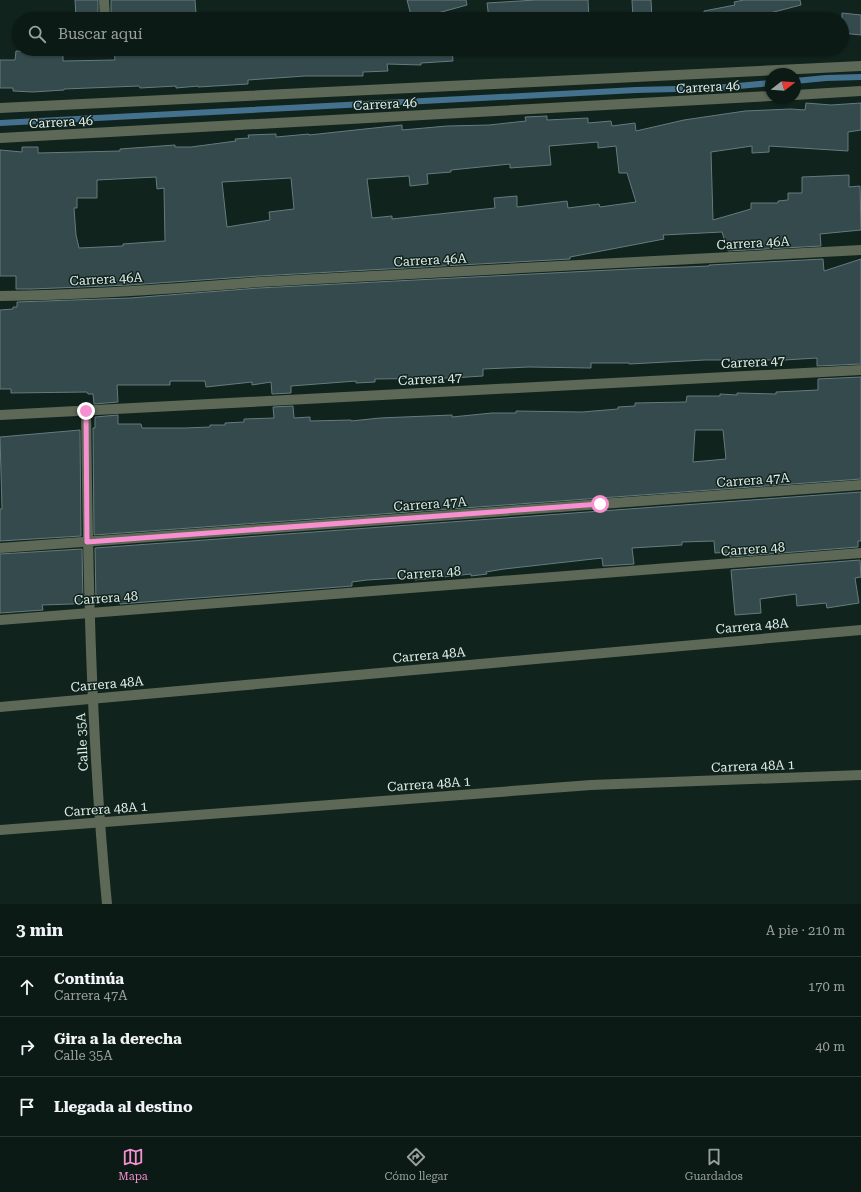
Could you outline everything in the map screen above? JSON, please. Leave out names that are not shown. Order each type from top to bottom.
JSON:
[{"type":"street","points":[[104,0],[105,12]]},
{"type":"street","points":[[0,108],[861,66]]},
{"type":"street","points":[[801,95],[861,91]]},
{"type":"street","name":"Carrera 46","points":[[0,138],[765,96]]},
{"type":"street","name":"Carrera 46A","points":[[0,296],[51,296],[259,282],[861,250]]},
{"type":"street","name":"Carrera 47","points":[[0,415],[861,370]]},
{"type":"street","name":"Calle 35A","points":[[86,411],[87,542],[93,698],[99,823],[107,904]]},
{"type":"street","name":"Carrera 47A","points":[[0,548],[861,485]]},
{"type":"street","name":"Carrera 48","points":[[0,620],[861,553]]},
{"type":"street","name":"Carrera 48A","points":[[0,707],[861,630]]},
{"type":"street","name":"Carrera 48A 1","points":[[0,830],[591,785],[861,775]]},
{"type":"building","points":[[75,0],[98,0],[98,12],[76,12]]},
{"type":"building","points":[[111,0],[195,0],[196,12],[111,12]]},
{"type":"building","points":[[407,0],[466,0],[467,5],[442,12],[410,12]]},
{"type":"building","points":[[536,0],[588,0],[589,12],[488,12],[487,3]]},
{"type":"building","points":[[632,0],[651,0],[652,12],[633,12]]},
{"type":"building","points":[[744,0],[800,0],[801,5],[774,12],[704,12],[735,5],[734,2]]},
{"type":"building","points":[[849,14],[861,15],[861,35],[849,34]]},
{"type":"building","points":[[15,56],[63,56],[63,61],[115,60],[115,56],[453,56],[453,61],[421,63],[421,65],[387,64],[388,71],[363,72],[363,76],[305,76],[248,80],[248,84],[198,87],[176,88],[176,86],[140,88],[139,86],[64,89],[33,92],[13,91],[13,88],[0,88],[0,60],[15,60]]},
{"type":"building","points":[[806,103],[831,105],[861,103],[861,130],[848,132],[848,151],[769,146],[769,152],[752,153],[752,146],[711,152],[713,220],[751,209],[751,203],[778,203],[778,201],[788,200],[788,193],[802,193],[802,177],[849,175],[849,187],[860,186],[861,230],[820,234],[821,246],[728,251],[722,232],[663,235],[664,239],[570,257],[570,259],[259,276],[129,285],[32,289],[16,289],[16,276],[0,276],[0,150],[22,152],[22,147],[38,147],[38,153],[120,151],[120,149],[175,145],[175,147],[191,147],[236,141],[235,139],[249,138],[248,135],[276,134],[276,137],[309,135],[402,125],[402,130],[447,126],[489,125],[526,121],[525,117],[547,116],[547,120],[588,118],[588,123],[611,121],[612,126],[635,123],[636,131],[684,120],[745,111],[791,109],[805,110]],"holes":[[[598,142],[598,148],[616,146],[619,173],[627,173],[636,202],[600,207],[599,204],[568,208],[567,201],[517,207],[517,196],[494,198],[495,208],[392,219],[392,216],[372,218],[367,179],[409,176],[410,186],[428,184],[427,174],[451,172],[451,170],[510,164],[510,168],[551,165],[549,146]],[[156,177],[157,189],[164,188],[165,241],[123,244],[123,246],[79,248],[76,235],[74,208],[77,208],[77,198],[97,198],[97,180]],[[291,178],[294,209],[269,212],[270,220],[227,227],[222,182]]]},
{"type":"building","points":[[823,259],[824,271],[861,259],[861,364],[817,366],[817,358],[784,360],[705,360],[629,364],[591,363],[591,368],[529,367],[483,369],[483,376],[375,379],[375,382],[356,383],[356,381],[291,386],[291,393],[272,394],[271,382],[252,385],[252,382],[206,387],[205,381],[170,381],[170,385],[117,385],[118,402],[94,404],[93,394],[88,394],[87,392],[11,393],[11,389],[0,389],[0,310],[13,309],[13,307],[17,307],[17,302],[130,298],[259,288]]},
{"type":"building","points":[[861,377],[861,479],[94,535],[93,428],[95,428],[95,417],[118,415],[118,424],[141,424],[142,428],[185,428],[225,425],[225,423],[244,422],[244,419],[274,418],[273,407],[293,406],[294,418],[310,417],[310,421],[351,421],[380,418],[452,415],[452,417],[492,413],[516,413],[516,411],[582,412],[618,409],[618,407],[635,406],[635,403],[686,402],[687,396],[720,396],[720,394],[737,395],[737,393],[776,394],[776,392],[818,390],[818,379]],"holes":[[[695,430],[723,430],[726,459],[693,462]]]},
{"type":"building","points":[[80,430],[81,536],[0,541],[0,509],[2,509],[0,437]]},
{"type":"building","points":[[861,492],[861,541],[858,541],[858,547],[730,557],[730,552],[715,553],[714,541],[682,542],[682,545],[632,548],[634,564],[603,566],[602,558],[504,569],[486,572],[487,574],[471,576],[471,574],[415,580],[415,577],[367,580],[352,582],[352,586],[120,604],[120,600],[96,602],[95,548]]},
{"type":"building","points":[[82,549],[83,603],[42,605],[43,610],[0,613],[0,554]]},
{"type":"building","points":[[860,560],[861,577],[855,578],[859,603],[827,608],[826,603],[797,606],[796,594],[760,599],[761,613],[735,615],[731,570]]},
{"type":"waterway","points":[[801,80],[861,77]]},
{"type":"waterway","points":[[0,123],[636,90],[716,88],[765,84]]},
{"type":"route","points":[[86,411],[87,542],[600,504]]}]
